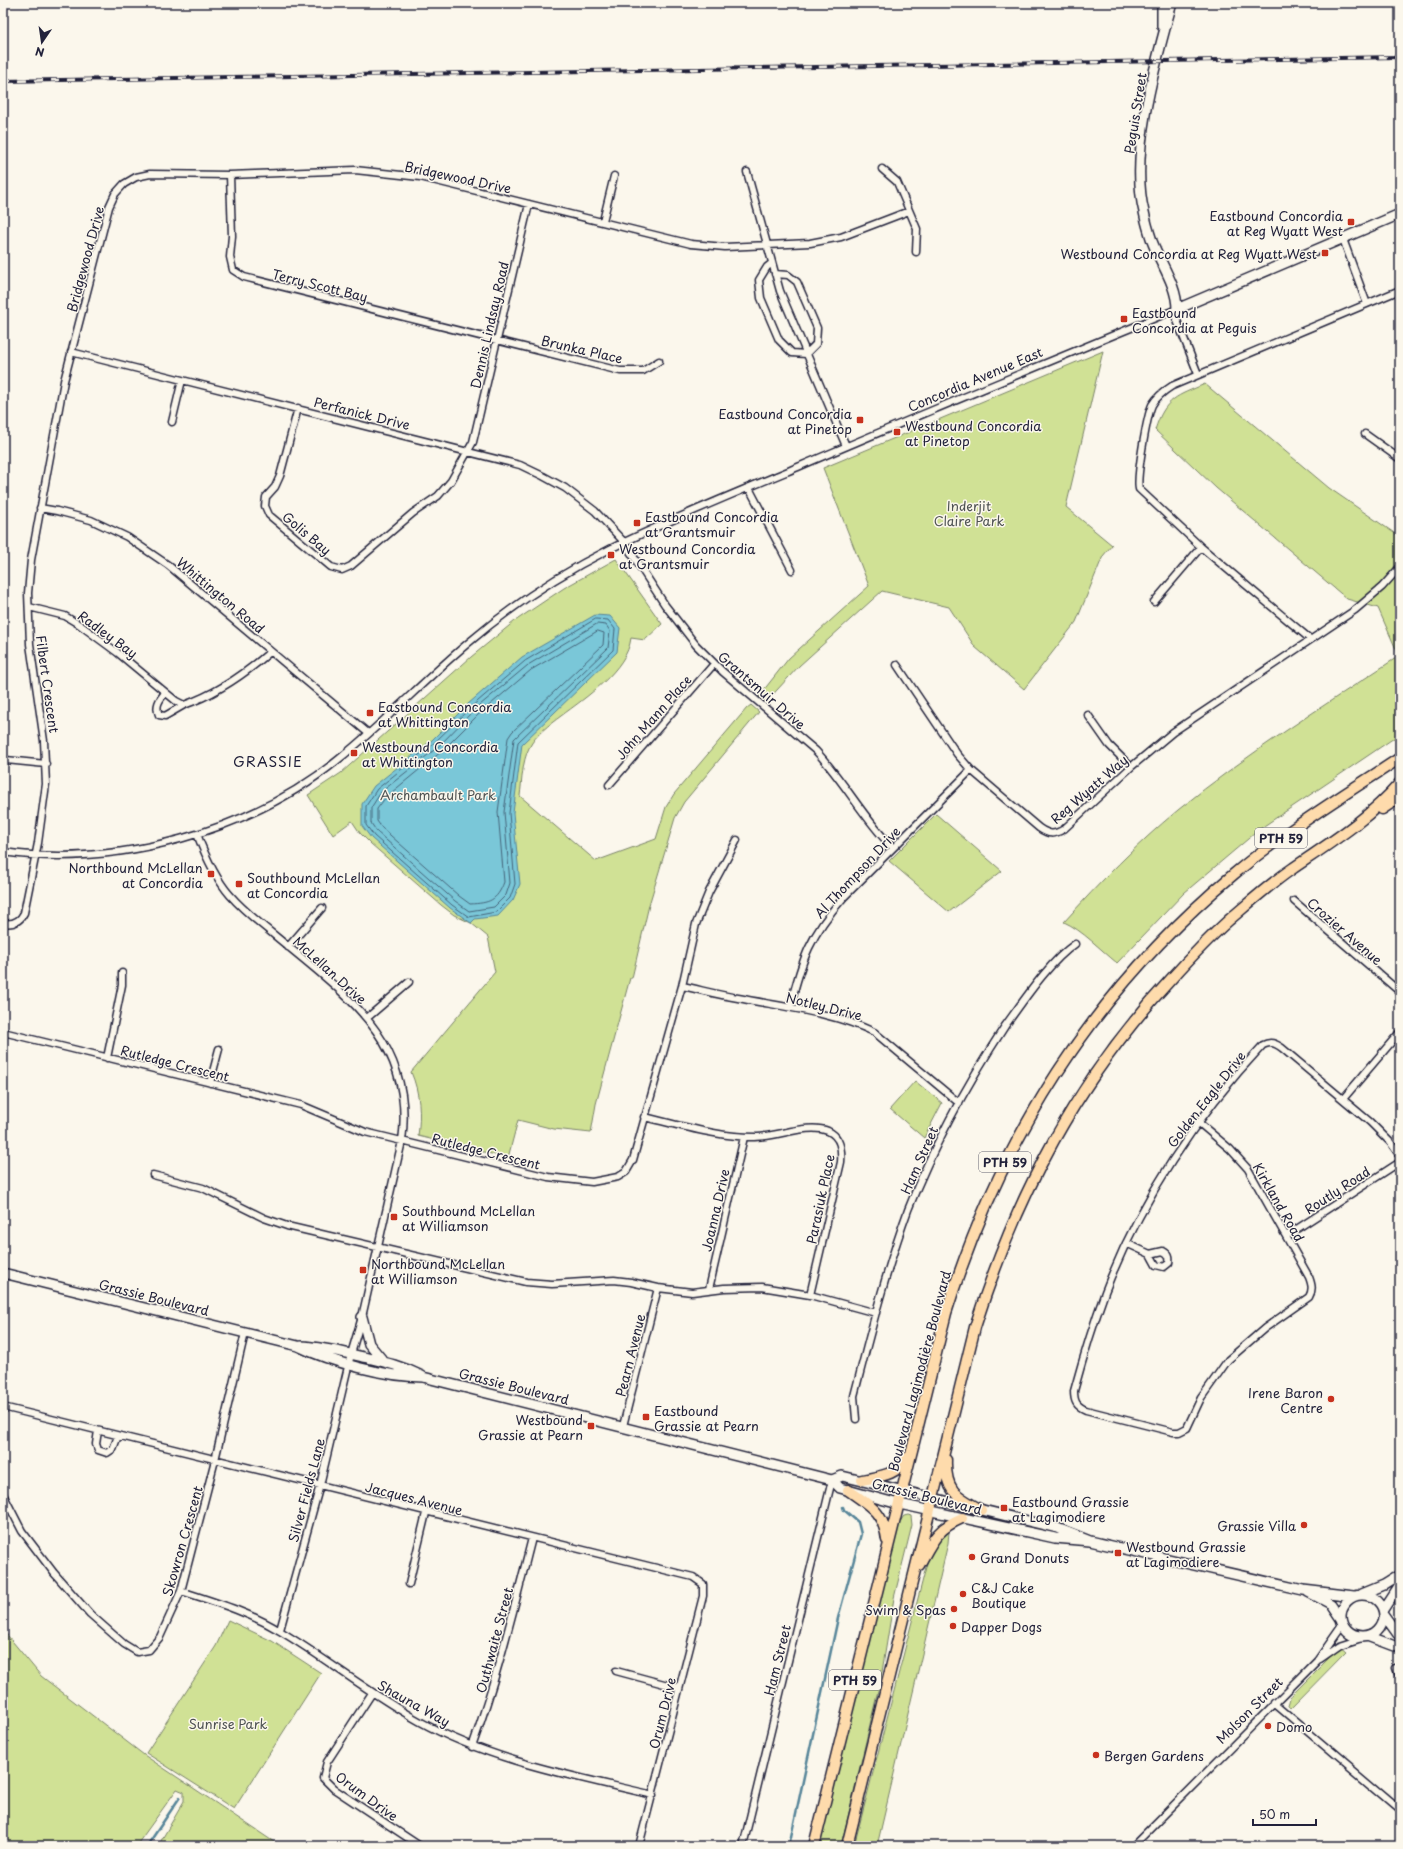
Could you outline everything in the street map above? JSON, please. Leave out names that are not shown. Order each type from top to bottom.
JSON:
[{"type":"main road","name":"Boulevard Lagimodière Boulevard","points":[[814,1846],[886,1550],[946,1313],[973,1234],[1006,1160],[1042,1096],[1067,1057],[1120,988],[1157,946],[1198,906],[1234,874],[1269,847],[1400,758]]},
{"type":"main road","name":"PTH 59","points":[[847,1846],[975,1327],[990,1280],[1009,1229],[1029,1186],[1056,1136],[1092,1077],[1148,1004],[1228,921],[1290,870],[1348,831],[1382,802],[1400,783]]},
{"type":"main road","points":[[1348,831],[1400,797]]},
{"type":"main road","points":[[862,1480],[892,1473],[901,1467],[916,1432]]},
{"type":"main road","points":[[946,1444],[947,1481],[958,1497],[981,1510]]},
{"type":"main road","points":[[848,1490],[872,1508],[882,1519],[886,1530],[886,1550]]},
{"type":"main road","points":[[912,1580],[938,1534],[946,1526],[962,1518]]},
{"type":"street","name":"Peguis Street","points":[[1162,3],[1163,36]]},
{"type":"street","name":"Peguis Street","points":[[1172,3],[1163,36],[1145,121],[1141,152],[1141,181],[1143,210],[1152,241],[1177,298],[1177,309]]},
{"type":"street","points":[[882,169],[896,182],[917,229],[916,252]]},
{"type":"street","name":"Bridgewood Drive","points":[[71,352],[109,207],[115,194],[124,184],[136,177],[150,174],[230,174],[362,170],[420,177],[603,221],[691,244],[725,247],[810,243],[841,237],[909,211]]},
{"type":"street","points":[[747,172],[780,291],[846,446]]},
{"type":"street","name":"Terry Scott Bay","points":[[230,174],[232,236],[230,257],[233,270],[238,274],[244,277],[498,340]]},
{"type":"street","points":[[603,221],[614,176]]},
{"type":"street","name":"Dennis Lindsay Road","points":[[468,451],[473,442],[529,204]]},
{"type":"street","name":"Concordia Avenue East","points":[[3,852],[36,855],[91,854],[146,847],[196,834],[253,812],[299,788],[339,760],[468,643],[498,620],[568,573],[624,542],[846,446],[1177,309],[1400,214]]},
{"type":"street","points":[[1343,239],[1367,304]]},
{"type":"street","points":[[772,263],[766,267],[759,280],[761,298],[779,340],[792,353],[806,354],[816,344],[817,328],[797,282],[788,274],[775,274]]},
{"type":"street","points":[[1310,639],[1201,546],[1142,492],[1138,484],[1147,425],[1152,406],[1160,394],[1172,386],[1400,290]]},
{"type":"street","points":[[1177,309],[1176,318],[1198,374]]},
{"type":"street","name":"Brunka Place","points":[[498,340],[620,371],[644,372],[659,361]]},
{"type":"street","name":"Perfanick Drive","points":[[71,352],[520,465],[565,488],[595,511],[624,542]]},
{"type":"street","name":"Filbert Crescent","points":[[36,855],[46,784],[46,764],[44,741],[32,664],[28,593],[31,560],[40,508],[64,381],[71,352]]},
{"type":"street","points":[[172,422],[182,380]]},
{"type":"street","name":"Golis Bay","points":[[298,408],[284,465],[275,487],[266,497],[264,506],[269,515],[331,568],[342,570],[351,566],[413,513],[438,496],[451,481],[468,451]]},
{"type":"street","points":[[1365,434],[1400,459]]},
{"type":"street","points":[[749,488],[792,570]]},
{"type":"street","name":"Whittington Road","points":[[40,508],[91,520],[127,536],[168,565],[368,734]]},
{"type":"street","name":"Grantsmuir Drive","points":[[624,542],[664,605],[696,645],[714,664],[816,751],[828,764],[871,824],[893,848]]},
{"type":"street","points":[[1154,602],[1201,546]]},
{"type":"street","name":"Reg Wyatt Way","points":[[897,665],[957,754],[971,770],[1039,828],[1047,833],[1056,834],[1064,829],[1131,767],[1173,732],[1355,610],[1382,587],[1400,567]]},
{"type":"street","name":"Radley Bay","points":[[29,607],[65,616],[80,625],[118,653],[176,702],[184,705]]},
{"type":"street","points":[[165,693],[157,704],[157,710],[159,715],[165,716],[184,705],[223,687],[249,670],[270,652]]},
{"type":"street","name":"John Mann Place","points":[[609,785],[714,664]]},
{"type":"street","points":[[1088,715],[1109,745],[1131,767]]},
{"type":"street","points":[[6,760],[46,764]]},
{"type":"street","name":"Al Thompson Drive","points":[[790,1007],[804,956],[819,929],[844,897],[971,770]]},
{"type":"street","name":"McLellan Drive","points":[[196,834],[208,861],[230,895],[248,913],[352,1001],[367,1018],[389,1050],[399,1079],[404,1111],[402,1141],[362,1317],[350,1354]]},
{"type":"street","name":"Rutledge Crescent","points":[[3,1032],[301,1105],[350,1127],[548,1177],[592,1182],[618,1177],[626,1172],[633,1160],[682,986],[696,924],[709,892],[737,840]]},
{"type":"street","points":[[3,924],[16,922],[24,913],[36,855]]},
{"type":"street","name":"Crozier Avenue","points":[[1294,901],[1400,992]]},
{"type":"street","points":[[288,947],[322,908]]},
{"type":"street","name":"Ham Street","points":[[856,1419],[854,1396],[876,1312],[908,1210],[944,1129],[985,1056],[1019,1006],[1062,953],[1075,944]]},
{"type":"street","points":[[107,1058],[122,986],[122,973]]},
{"type":"street","points":[[367,1018],[409,982]]},
{"type":"street","name":"Notley Drive","points":[[682,986],[790,1007],[860,1025],[874,1032],[959,1102]]},
{"type":"street","points":[[1343,1099],[1400,1032]]},
{"type":"street","name":"Golden Eagle Drive","points":[[1312,1285],[1312,1292],[1308,1297],[1264,1328],[1228,1360],[1201,1398],[1187,1428],[1179,1432],[1173,1432],[1086,1410],[1079,1407],[1075,1403],[1074,1391],[1086,1348],[1106,1291],[1126,1243],[1162,1176],[1198,1122],[1263,1045],[1268,1042],[1274,1043],[1282,1048],[1343,1099],[1390,1142],[1400,1156]]},
{"type":"street","points":[[210,1083],[219,1049]]},
{"type":"street","name":"Parasiuk Place","points":[[644,1117],[711,1133],[744,1137],[773,1136],[812,1129],[829,1132],[835,1136],[840,1143],[842,1153],[841,1162],[810,1295]]},
{"type":"street","name":"Kirkland Road","points":[[1198,1122],[1230,1149],[1248,1168],[1312,1285]]},
{"type":"street","name":"Joanna Drive","points":[[709,1290],[744,1137]]},
{"type":"street","name":"Routly Road","points":[[1286,1236],[1400,1162]]},
{"type":"street","points":[[153,1175],[203,1188],[264,1218],[287,1226],[379,1246],[526,1282],[558,1284],[614,1280],[658,1288],[692,1292],[762,1287],[810,1295],[876,1312]]},
{"type":"street","points":[[1126,1243],[1150,1254]]},
{"type":"street","name":"Grassie Boulevard","points":[[3,1273],[298,1346],[322,1347],[406,1367],[423,1377]]},
{"type":"street","name":"Pearn Avenue","points":[[623,1426],[658,1288]]},
{"type":"street","points":[[362,1317],[369,1344],[384,1362]]},
{"type":"street","name":"Skowron Crescent","points":[[3,1494],[22,1531],[54,1573],[90,1614],[124,1644],[137,1652],[149,1650],[160,1637],[182,1591],[245,1333]]},
{"type":"street","name":"Grassie Boulevard","points":[[298,1346],[320,1357],[403,1377],[423,1377],[623,1426],[832,1480],[840,1488],[898,1504],[1055,1538],[1090,1541],[1303,1590],[1357,1595]]},
{"type":"street","name":"Silver Fields Lane","points":[[280,1630],[320,1485],[350,1354]]},
{"type":"street","name":"Jacques Avenue","points":[[3,1407],[693,1578],[703,1584]]},
{"type":"street","points":[[98,1431],[96,1444],[98,1450],[107,1453],[113,1449],[118,1436]]},
{"type":"street","name":"Grassie Boulevard","points":[[832,1480],[842,1476],[862,1480],[1057,1528],[1090,1541]]},
{"type":"street","name":"Ham Street","points":[[743,1846],[832,1480]]},
{"type":"street","points":[[409,1584],[426,1513]]},
{"type":"street","name":"Outhwaite Street","points":[[472,1747],[489,1701],[532,1538]]},
{"type":"street","points":[[1400,1575],[1379,1588],[1357,1595],[1343,1606],[1342,1622],[1352,1634],[1366,1636],[1400,1648]]},
{"type":"street","name":"Orum Drive","points":[[639,1846],[703,1596],[703,1584]]},
{"type":"street","points":[[1366,1636],[1380,1628],[1383,1612],[1400,1584]]},
{"type":"street","name":"Grassie Boulevard","points":[[1303,1590],[1331,1604],[1342,1622]]},
{"type":"street","name":"Shauna Way","points":[[182,1591],[224,1605],[280,1630],[372,1694],[420,1722],[472,1747],[522,1763],[652,1795]]},
{"type":"street","points":[[1357,1595],[1373,1597],[1378,1601],[1383,1612],[1400,1636]]},
{"type":"street","name":"Molson Street","points":[[1317,1661],[1342,1622]]},
{"type":"street","name":"Molson Street","points":[[1133,1846],[1317,1661],[1340,1645],[1366,1636]]},
{"type":"street","points":[[1397,1668],[1400,1676]]},
{"type":"street","points":[[616,1671],[679,1688]]},
{"type":"street","name":"Orum Drive","points":[[372,1694],[327,1762],[323,1778],[334,1789],[420,1846]]},
{"type":"street","points":[[1274,1704],[1400,1810]]},
{"type":"green space","name":"Inderjit Claire Park","points":[[1103,351],[1066,507],[1112,545],[1103,556],[1076,622],[1024,689],[975,647],[949,607],[882,591],[799,666],[766,702],[759,696],[789,658],[869,586],[823,468]]},
{"type":"green space","points":[[1205,384],[1329,488],[1400,537],[1400,734],[1261,828],[1184,893],[1117,963],[1084,935],[1064,922],[1091,892],[1148,836],[1205,789],[1259,749],[1399,656],[1378,608],[1347,599],[1216,488],[1155,430],[1163,411],[1173,400],[1180,395]]},
{"type":"green space","name":"Archambault Park","points":[[616,559],[662,624],[645,640],[631,638],[628,650],[622,661],[604,682],[547,726],[535,738],[525,759],[520,796],[596,861],[656,839],[666,807],[674,794],[747,708],[751,705],[759,712],[684,802],[675,818],[649,905],[632,978],[630,978],[596,1104],[591,1133],[554,1129],[518,1120],[508,1158],[418,1136],[419,1104],[411,1072],[495,972],[488,937],[471,923],[454,915],[441,905],[371,844],[360,833],[352,821],[333,835],[308,795],[341,773],[471,657],[515,621],[564,588]]},
{"type":"green space","points":[[936,814],[1002,871],[949,912],[889,861]]},
{"type":"green space","points":[[915,1081],[942,1103],[924,1138],[890,1109]]},
{"type":"green space","points":[[904,1516],[911,1516],[912,1525],[894,1598],[881,1678],[841,1846],[819,1846],[898,1524]]},
{"type":"green space","points":[[947,1529],[949,1532],[948,1543],[877,1846],[854,1846],[929,1555]]},
{"type":"green space","name":"Sunrise Park","points":[[228,1620],[272,1641],[321,1673],[234,1809],[146,1753],[216,1646]]},
{"type":"green space","points":[[3,1630],[41,1676],[144,1755],[280,1846],[158,1846],[184,1801],[184,1792],[177,1789],[136,1846],[3,1846]]},
{"type":"green space","points":[[1340,1647],[1346,1652],[1291,1708],[1289,1705],[1292,1695]]},
{"type":"water","points":[[595,615],[610,616],[620,628],[617,652],[522,744],[513,813],[520,884],[513,900],[498,916],[475,919],[471,923],[450,908],[371,838],[362,826],[362,804],[374,786],[432,740],[468,704],[522,657]]},
{"type":"waterway","points":[[789,1846],[838,1618],[861,1534],[858,1522],[844,1510],[843,1507]]},
{"type":"waterway","points":[[147,1846],[180,1797]]},
{"type":"railway","points":[[3,81],[1400,57]]},
{"type":"place","name":"Eastbound Concordia at Reg Wyatt West","points":[[1351,222]]},
{"type":"place","name":"Westbound Concordia at Reg Wyatt West","points":[[1325,253]]},
{"type":"place","name":"Eastbound Concordia at Peguis","points":[[1124,319]]},
{"type":"place","name":"Eastbound Concordia at Pinetop","points":[[860,420]]},
{"type":"place","name":"Westbound Concordia at Pinetop","points":[[897,432]]},
{"type":"place","name":"Eastbound Concordia at Grantsmuir","points":[[637,523]]},
{"type":"place","name":"Westbound Concordia at Grantsmuir","points":[[611,555]]},
{"type":"place","name":"Eastbound Concordia at Whittington","points":[[370,713]]},
{"type":"place","name":"Westbound Concordia at Whittington","points":[[354,753]]},
{"type":"place","name":"Northbound McLellan at Concordia","points":[[211,874]]},
{"type":"place","name":"Southbound McLellan at Concordia","points":[[239,884]]},
{"type":"place","name":"Southbound McLellan at Williamson","points":[[394,1217]]},
{"type":"place","name":"Northbound McLellan at Williamson","points":[[363,1270]]},
{"type":"place","name":"Irene Baron Centre","points":[[1331,1399]]},
{"type":"place","name":"Eastbound Grassie at Pearn","points":[[646,1417]]},
{"type":"place","name":"Westbound Grassie at Pearn","points":[[591,1426]]},
{"type":"place","name":"Eastbound Grassie at Lagimodiere","points":[[1004,1508]]},
{"type":"place","name":"Grassie Villa","points":[[1304,1525]]},
{"type":"place","name":"Westbound Grassie at Lagimodiere","points":[[1118,1553]]},
{"type":"place","name":"Grand Donuts","points":[[972,1557]]},
{"type":"place","name":"C&J Cake Boutique","points":[[963,1594]]},
{"type":"place","name":"Swim & Spas","points":[[954,1609]]},
{"type":"place","name":"Dapper Dogs","points":[[953,1626]]},
{"type":"place","name":"Domo","points":[[1268,1726]]},
{"type":"place","name":"Bergen Gardens","points":[[1096,1755]]},
{"type":"district","name":"GRASSIE","points":[[268,761]]}]
